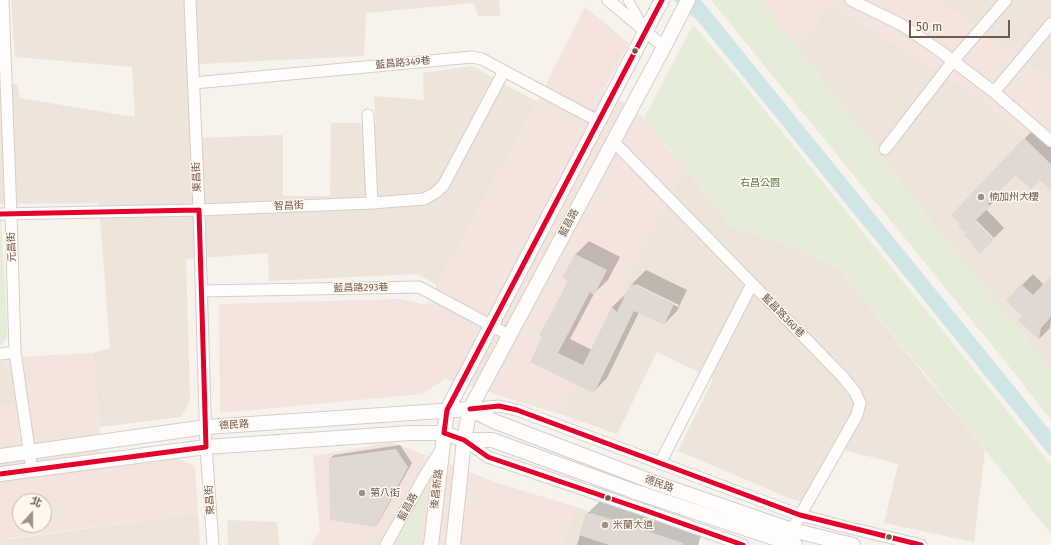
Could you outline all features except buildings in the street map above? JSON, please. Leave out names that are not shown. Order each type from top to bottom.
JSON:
[{"type":"street","name":"元昌街","points":[[3,0],[2,60],[6,214],[15,352],[32,470]]},
{"type":"street","name":"東昌街","points":[[190,0],[199,210],[206,447],[213,545]]},
{"type":"street","points":[[608,0],[664,47]]},
{"type":"street","points":[[628,0],[645,31]]},
{"type":"street","points":[[444,433],[447,410],[662,0]]},
{"type":"street","points":[[851,0],[902,25],[940,51],[994,92],[1051,141]]},
{"type":"street","points":[[885,150],[953,61],[1006,0]]},
{"type":"street","name":"藍昌路","points":[[464,440],[470,409],[686,5]]},
{"type":"street","points":[[994,92],[1051,24]]},
{"type":"street","name":"藍昌路349巷","points":[[194,83],[472,57],[482,59],[598,121]]},
{"type":"street","name":"智昌街","points":[[6,214],[199,210],[424,199],[435,193],[443,186],[504,71]]},
{"type":"street","points":[[368,115],[372,202]]},
{"type":"street","points":[[598,121],[613,141]]},
{"type":"street","name":"藍昌路360巷","points":[[613,141],[842,376],[855,392],[860,403],[857,416],[800,515],[792,530],[788,544]]},
{"type":"street","points":[[660,463],[752,284]]},
{"type":"street","name":"藍昌路293巷","points":[[201,291],[419,287],[509,335]]},
{"type":"street","points":[[0,354],[15,352]]},
{"type":"street","name":"德民路","points":[[0,456],[206,427],[499,406],[517,410],[800,515],[921,545]]},
{"type":"street","name":"德民路","points":[[470,409],[496,422],[646,480],[792,530],[853,545]]},
{"type":"street","name":"德民路","points":[[0,474],[206,447],[410,433],[444,433],[464,440],[488,457],[743,545]]},
{"type":"street","name":"後昌新路","points":[[431,545],[444,433]]},
{"type":"street","points":[[453,545],[464,440]]},
{"type":"street","name":"德民路","points":[[464,440],[492,440],[633,491],[788,544]]},
{"type":"street","name":"藍昌路","points":[[386,545],[442,448]]},
{"type":"shaded area","points":[[11,0],[499,0],[500,16],[478,16],[474,3],[366,13],[364,56],[199,64],[192,138],[283,135],[283,196],[330,196],[331,123],[376,123],[374,96],[424,100],[423,73],[472,66],[537,102],[437,285],[417,274],[269,281],[268,253],[186,259],[190,400],[181,417],[100,427],[92,353],[110,348],[99,203],[0,204],[0,84],[17,84],[20,98],[135,117],[132,67],[15,57]]},
{"type":"shaded area","points":[[673,0],[701,0],[1051,432],[1051,457],[698,21]]},
{"type":"shaded area","points":[[760,0],[939,0],[1051,80],[1051,162],[978,96],[831,5],[797,47]]},
{"type":"shaded area","points":[[939,0],[1051,0],[1051,80],[940,1]]},
{"type":"shaded area","points":[[830,4],[978,96],[1051,162],[1051,371],[924,212],[797,47],[815,26]]},
{"type":"shaded area","points":[[585,7],[629,43],[604,90],[644,118],[684,167],[560,414],[445,379],[422,394],[220,413],[219,304],[402,299],[426,305],[537,102]]},
{"type":"shaded area","points":[[684,167],[730,226],[784,243],[840,270],[985,450],[974,542],[884,523],[898,464],[844,450],[813,505],[789,498],[678,451],[713,379],[657,352],[617,434],[560,414]]},
{"type":"shaded area","points":[[92,353],[100,427],[100,469],[178,459],[195,466],[198,513],[52,533],[52,493],[12,493],[12,533],[49,533],[4,539],[4,545],[0,545],[0,406],[16,404],[13,375],[0,358]]},
{"type":"shaded area","points":[[0,359],[13,375],[16,404],[0,406]]},
{"type":"shaded area","points":[[391,442],[498,483],[576,507],[561,545],[311,545],[320,531],[313,456]]},
{"type":"shaded area","name":"米蘭大道","points":[[576,507],[679,545],[561,545]]},
{"type":"shaded area","points":[[198,513],[200,545],[4,545],[3,540]]},
{"type":"shaded area","points":[[227,520],[277,522],[279,545],[228,545]]},
{"type":"green space","points":[[711,0],[760,0],[826,83],[924,212],[1051,367],[1051,420],[1004,360]]},
{"type":"green space","name":"右昌公園","points":[[693,25],[733,71],[1051,465],[1051,534],[931,381],[840,270],[784,243],[730,226],[644,118]]},
{"type":"green space","points":[[0,215],[7,324],[7,338],[1,345],[0,345]]},
{"type":"green space","points":[[427,485],[418,545],[395,545]]},
{"type":"transit line","points":[[662,0],[447,410],[444,433],[464,440],[488,457],[743,545]]},
{"type":"transit line","points":[[0,214],[199,210]]},
{"type":"transit line","points":[[0,474],[206,447],[199,210]]},
{"type":"transit line","points":[[470,409],[499,406],[517,410],[800,515],[921,545]]},
{"type":"place","name":"楠加州大樓","points":[[981,197]]},
{"type":"place","name":"第八街","points":[[362,493]]},
{"type":"place","name":"米蘭大道","points":[[605,525]]}]
